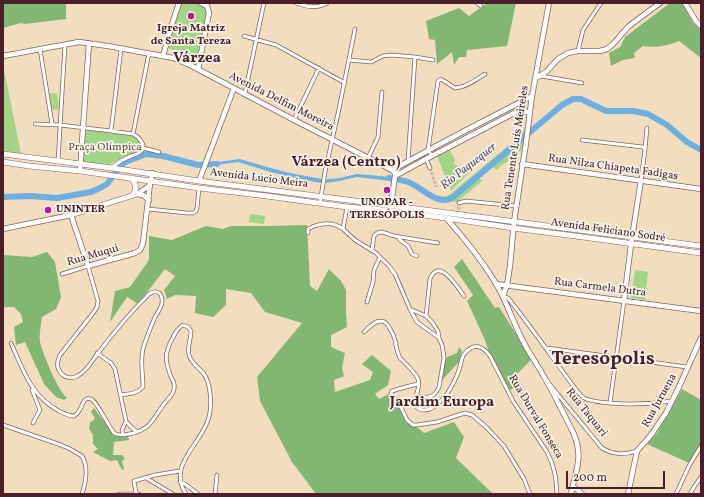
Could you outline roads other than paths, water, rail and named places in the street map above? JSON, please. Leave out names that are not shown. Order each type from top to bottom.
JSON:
[{"type":"main road","points":[[164,56],[172,21],[179,3]]},
{"type":"main road","points":[[198,69],[209,13],[207,6],[201,3]]},
{"type":"main road","name":"Rua Tenente Luís Meireles","points":[[503,298],[510,266],[513,228],[532,96],[538,77],[549,3]]},
{"type":"main road","points":[[538,77],[568,53],[578,50],[600,51],[607,48],[613,44],[629,26],[660,3]]},
{"type":"main road","points":[[685,3],[701,26]]},
{"type":"main road","name":"Avenida Delfim Moreira","points":[[3,56],[79,42],[164,56],[184,62],[392,170]]},
{"type":"main road","points":[[80,171],[89,43]]},
{"type":"main road","points":[[199,181],[234,88]]},
{"type":"main road","points":[[391,205],[395,179],[392,170],[532,96]]},
{"type":"main road","points":[[395,179],[401,172],[520,111],[530,113]]},
{"type":"main road","points":[[455,136],[458,143]]},
{"type":"main road","name":"Avenida Lúcio Meira","points":[[3,154],[514,222]]},
{"type":"main road","name":"Avenida Lúcio Meira","points":[[3,162],[347,207],[446,218],[513,228]]},
{"type":"main road","name":"Rua Nilza Chiapeta Fadigas","points":[[522,164],[701,189]]},
{"type":"main road","points":[[398,166],[401,172]]},
{"type":"main road","points":[[148,209],[152,173]]},
{"type":"main road","points":[[131,178],[136,186],[135,195]]},
{"type":"main road","points":[[624,300],[640,180]]},
{"type":"main road","points":[[3,229],[72,215],[135,195],[147,188],[151,182]]},
{"type":"main road","points":[[135,195],[143,195],[149,200]]},
{"type":"main road","name":"Rua Muqui","points":[[88,266],[138,252],[142,247],[148,209]]},
{"type":"main road","points":[[72,215],[88,266]]},
{"type":"main road","points":[[446,218],[471,249],[496,284],[522,340],[573,432],[579,457],[571,494]]},
{"type":"main road","name":"Avenida Feliciano Sodré","points":[[514,222],[631,244],[701,253]]},
{"type":"main road","name":"Avenida Feliciano Sodré","points":[[513,228],[632,237],[701,246]]},
{"type":"main road","name":"Rua Carmela Dutra","points":[[496,284],[701,311]]},
{"type":"main road","name":"Rua Juruena","points":[[628,494],[637,451],[657,428],[672,401],[701,338]]},
{"type":"main road","points":[[572,487],[582,494]]},
{"type":"street","points":[[245,93],[264,3]]},
{"type":"street","points":[[296,3],[311,7],[321,6],[327,3]]},
{"type":"street","points":[[477,3],[481,6]]},
{"type":"street","points":[[578,50],[583,30],[601,3]]},
{"type":"street","points":[[320,203],[325,172],[355,29]]},
{"type":"street","points":[[244,36],[276,45],[344,83]]},
{"type":"street","points":[[58,161],[65,44]]},
{"type":"street","points":[[40,49],[52,124]]},
{"type":"street","points":[[111,131],[121,49]]},
{"type":"street","points":[[133,134],[149,54]]},
{"type":"street","points":[[349,60],[371,62],[383,56],[416,57],[433,60]]},
{"type":"street","points":[[408,161],[416,57]]},
{"type":"street","points":[[294,120],[319,68]]},
{"type":"street","points":[[432,156],[428,150],[439,80],[442,79],[451,86],[458,88],[486,74]]},
{"type":"street","points":[[538,77],[582,83]]},
{"type":"street","points":[[368,158],[379,134],[382,92]]},
{"type":"street","points":[[35,124],[52,124],[133,134],[139,138],[143,148]]},
{"type":"street","points":[[640,180],[647,128]]},
{"type":"street","points":[[582,140],[644,147],[645,149]]},
{"type":"street","points":[[143,148],[159,152]]},
{"type":"street","points":[[113,168],[120,161],[141,152],[143,148]]},
{"type":"street","points":[[426,159],[430,168]]},
{"type":"street","points":[[395,179],[398,166]]},
{"type":"street","points":[[148,209],[187,214],[193,213],[197,208],[199,188]]},
{"type":"street","points":[[459,203],[466,201],[516,206]]},
{"type":"street","points":[[343,229],[347,207]]},
{"type":"street","points":[[308,233],[308,229],[322,224],[330,224],[340,227],[355,240],[372,250],[389,266],[395,274],[410,309],[418,323],[439,338]]},
{"type":"street","points":[[372,250],[373,237],[377,233],[382,232],[398,237],[438,243]]},
{"type":"street","points":[[398,237],[408,246],[412,254],[417,256]]},
{"type":"street","points":[[367,302],[373,282],[374,270],[380,257]]},
{"type":"street","points":[[88,266],[98,304],[94,312],[60,355],[58,360],[58,368],[62,375],[67,378],[72,378],[85,371],[97,353],[149,294],[154,291],[158,292],[162,297],[162,302],[143,351],[142,387],[136,392],[120,395]]},
{"type":"street","name":"Rua Muqui","points":[[62,274],[88,266]]},
{"type":"street","points":[[426,316],[430,279],[434,273],[441,271],[446,274],[464,296]]},
{"type":"street","points":[[503,298],[508,298],[582,396],[591,400],[635,405],[672,401]]},
{"type":"street","points":[[610,403],[624,300]]},
{"type":"street","points":[[364,332],[379,321],[382,320],[386,322],[393,334],[400,358],[419,379],[419,388],[416,396],[425,398],[430,397],[439,387],[444,358],[442,345],[437,328],[432,322],[426,316],[410,309]]},
{"type":"street","points":[[30,385],[48,404],[71,416],[74,416],[79,412],[85,400],[88,398],[90,399],[96,404],[116,435],[142,431],[149,425],[173,392],[174,386],[166,364],[167,348],[178,329],[183,325],[188,327],[191,331],[188,349],[189,356],[206,379],[209,387],[211,410],[207,423],[180,471],[181,486],[186,494]]},
{"type":"street","points":[[11,343],[40,410],[33,423]]},
{"type":"street","name":"Rua Durval Fonseca","points":[[416,396],[416,406],[420,410],[425,410],[434,406],[448,392],[465,353],[475,346],[482,347],[490,356],[513,401],[551,460],[556,474],[557,494]]},
{"type":"street","points":[[547,348],[687,367]]},
{"type":"street","points":[[97,353],[111,363],[115,369],[126,421],[137,432]]},
{"type":"street","name":"Rua Taquari","points":[[546,381],[602,448],[618,454],[637,451]]},
{"type":"street","points":[[418,384],[407,386],[392,391],[391,393],[392,396],[398,401],[404,414],[413,425],[437,422],[462,413],[472,415],[504,446],[524,479],[530,494]]},
{"type":"street","points":[[123,435],[122,430],[126,421]]},
{"type":"street","points":[[3,425],[65,447],[80,454],[87,469],[82,494]]},
{"type":"street","points":[[676,494],[690,464],[701,446]]},
{"type":"street","points":[[136,494],[134,481],[180,471]]},
{"type":"street","points":[[215,494],[217,475]]},
{"type":"street","points":[[690,494],[701,477]]},
{"type":"street","points":[[146,478],[173,494]]},
{"type":"street","points":[[180,482],[198,494]]},
{"type":"street","points":[[119,494],[139,494]]},
{"type":"water","points":[[240,159],[290,173],[322,179],[322,183],[274,173],[238,162],[210,166],[211,163]]},
{"type":"water","points":[[357,174],[391,177],[391,181],[357,177],[326,183],[327,179]]},
{"type":"waterway","name":"Rio Paquequer","points":[[389,178],[413,184],[429,195],[440,200],[452,198],[562,105],[573,99],[581,99],[606,111],[634,111],[648,114],[667,125],[687,142],[701,150]]},
{"type":"waterway","name":"Rio Paquequer","points":[[3,197],[30,196],[57,198],[91,192],[107,184],[125,162],[146,154],[163,156],[198,165],[217,164]]},
{"type":"tunnel","points":[[430,168],[436,187]]},
{"type":"tunnel","points":[[458,214],[459,203]]},
{"type":"place","name":"Igreja Matriz de Santa Tereza","points":[[191,16]]},
{"type":"place","name":"UNOPAR - TERESÓPOLIS","points":[[387,190]]},
{"type":"place","name":"UNINTER","points":[[48,210]]},
{"type":"district","name":"Várzea","points":[[197,59]]},
{"type":"district","name":"Várzea (Centro)","points":[[346,163]]},
{"type":"district","name":"Teresópolis","points":[[603,361]]},
{"type":"district","name":"Jardim Europa","points":[[442,403]]},
{"type":"park label","name":"Praça Olímpica","points":[[105,148]]}]
